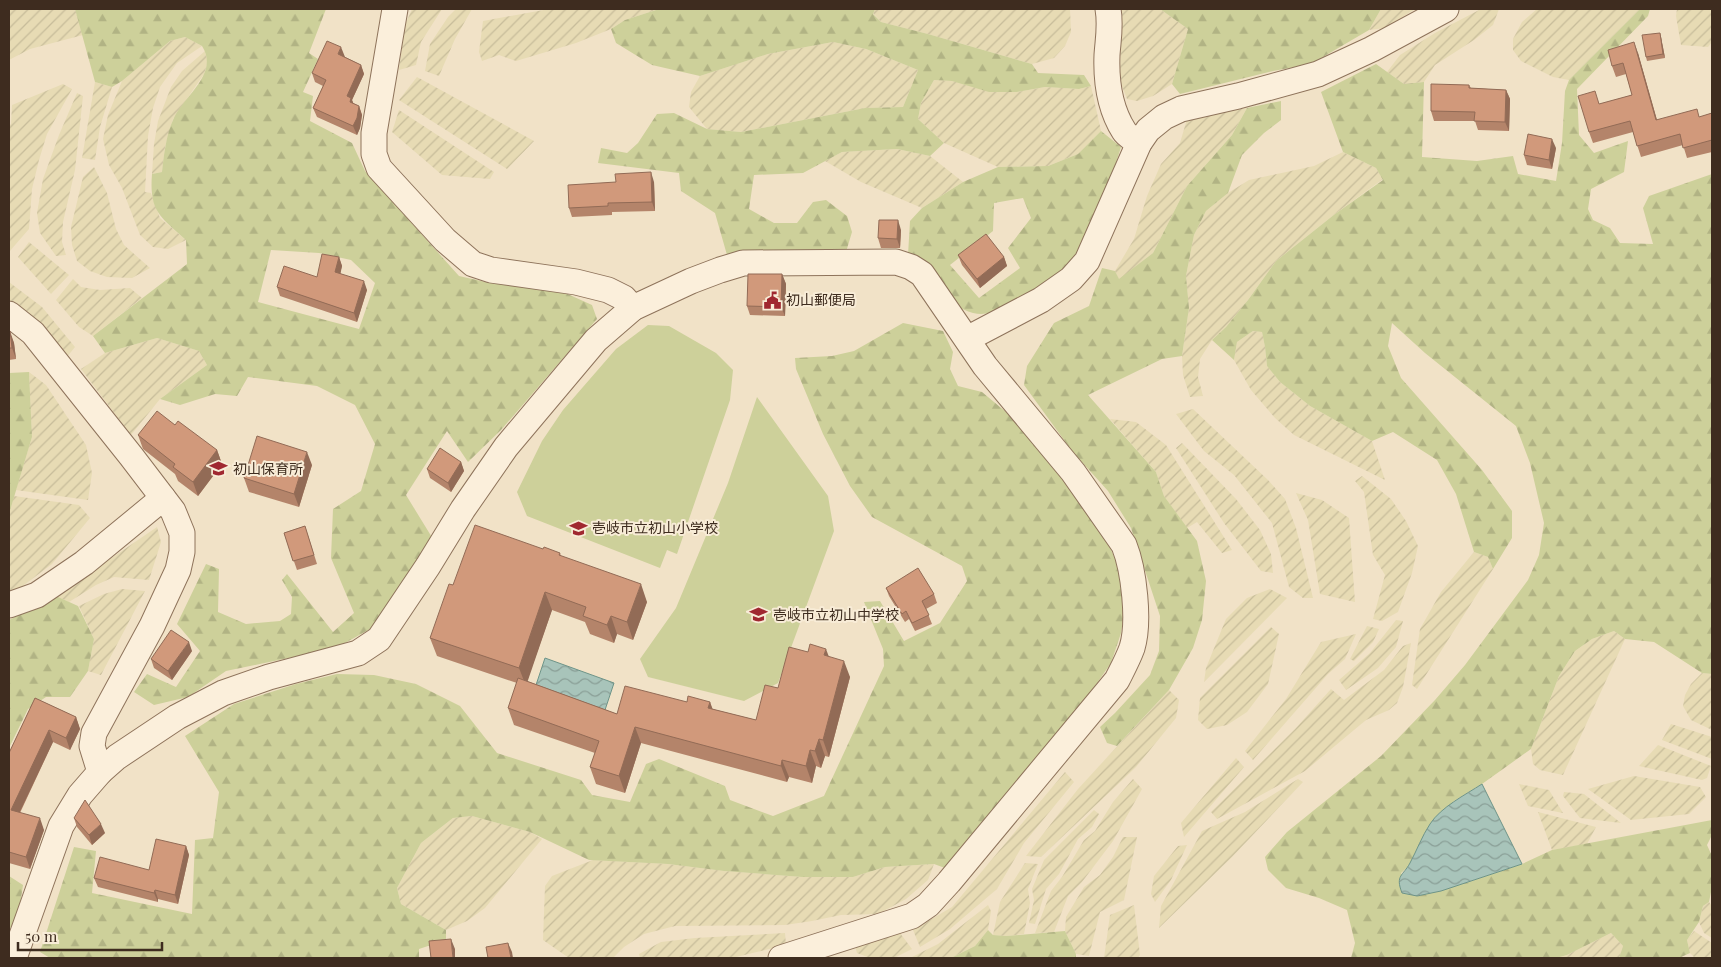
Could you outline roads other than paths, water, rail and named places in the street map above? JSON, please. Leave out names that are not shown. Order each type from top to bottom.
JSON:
[{"type":"street","points":[[395,9],[374,134],[374,154],[380,168],[445,240],[473,264],[491,270],[576,282],[608,290],[624,298],[633,308]]},
{"type":"street","points":[[1108,9],[1110,20],[1107,80],[1113,106],[1125,132],[1139,143]]},
{"type":"street","points":[[967,339],[1040,300],[1071,279],[1087,261],[1139,143],[1148,130],[1164,117],[1181,109],[1238,96],[1318,74],[1372,49],[1446,9]]},
{"type":"street","points":[[14,958],[61,826],[80,795],[100,772],[117,757],[177,717],[223,693],[269,677],[358,654],[379,639],[428,566],[463,509],[506,447],[596,340],[633,308],[691,281],[742,263],[896,262],[911,267],[922,274],[985,366],[1073,472],[1124,545],[1129,557],[1136,612],[1136,630],[1132,648],[1117,680],[977,850],[928,905],[912,916],[780,958]]},
{"type":"street","points":[[9,314],[33,333],[173,511],[182,533],[182,552],[178,570],[152,626],[94,733],[92,746],[100,772]]},
{"type":"street","points":[[9,605],[37,595],[84,563],[163,498]]},
{"type":"water","points":[[545,658],[614,683],[605,710],[536,685]]},
{"type":"water","points":[[1482,784],[1522,864],[1441,891],[1417,896],[1402,893],[1399,883],[1401,876],[1410,863],[1430,824],[1440,812]]},
{"type":"place","name":"初山郵便局","points":[[772,300]]},
{"type":"place","name":"初山保育所","points":[[219,469]]},
{"type":"place","name":"壱岐市立初山小学校","points":[[578,528]]},
{"type":"place","name":"壱岐市立初山中学校","points":[[759,615]]}]
